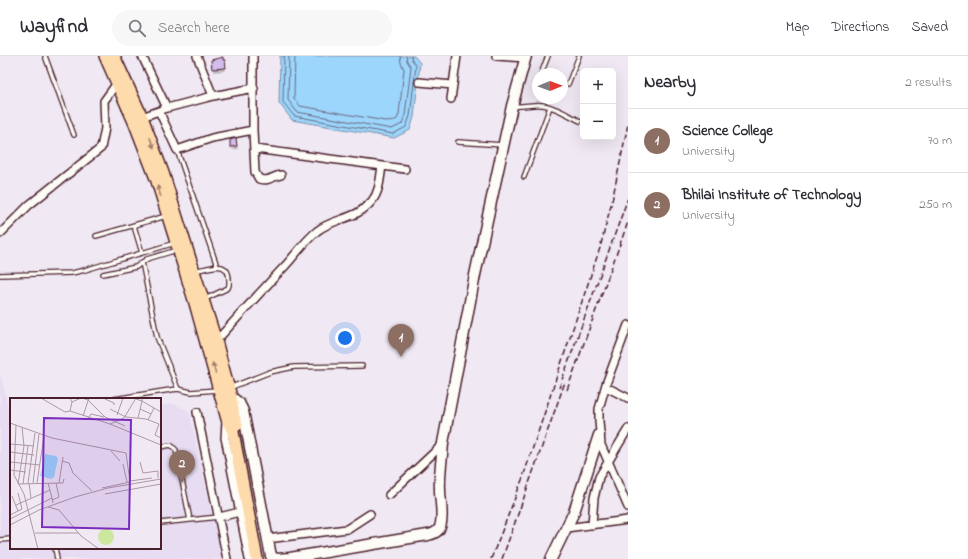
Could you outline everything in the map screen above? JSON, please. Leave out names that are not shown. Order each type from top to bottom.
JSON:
[{"type":"main road","points":[[105,56],[151,167],[234,417],[257,559]]},
{"type":"main road","points":[[114,56],[142,117],[163,173],[216,341],[226,376],[227,419],[236,432],[270,558]]},
{"type":"street","points":[[142,56],[167,108]]},
{"type":"street","points":[[197,56],[213,96]]},
{"type":"street","points":[[253,56],[253,130],[255,172],[259,179],[269,180],[281,175]]},
{"type":"street","points":[[451,99],[457,56]]},
{"type":"street","points":[[226,392],[239,403],[243,411],[271,556],[270,558],[290,558],[434,534],[440,527],[442,521],[440,483],[444,444],[476,275],[512,106],[526,57],[496,56]]},
{"type":"street","points":[[419,82],[453,85]]},
{"type":"street","points":[[0,234],[29,205],[101,148],[105,128],[104,101],[117,83]]},
{"type":"street","points":[[142,117],[167,108],[213,96],[254,88]]},
{"type":"street","points":[[159,111],[177,150],[212,138],[253,130]]},
{"type":"street","points":[[254,149],[405,169]]},
{"type":"street","points":[[216,341],[306,241],[318,230],[360,212],[371,202],[376,195],[382,166]]},
{"type":"street","points":[[628,324],[599,409],[599,435],[601,445],[628,507]]},
{"type":"street","points":[[606,388],[628,398]]},
{"type":"street","points":[[197,412],[227,559]]},
{"type":"street","points":[[227,419],[225,438],[249,559]]},
{"type":"street","points":[[592,525],[596,486],[599,477],[628,430]]},
{"type":"street","points":[[551,559],[578,501],[599,435]]},
{"type":"street","points":[[389,495],[444,444]]},
{"type":"street","points":[[219,517],[240,512]]},
{"type":"street","points":[[267,539],[347,529],[370,514]]},
{"type":"street","points":[[566,528],[628,520]]},
{"type":"lane","points":[[45,56],[74,135]]},
{"type":"lane","points":[[543,68],[548,56]]},
{"type":"lane","points":[[568,84],[579,56]]},
{"type":"lane","points":[[512,106],[524,107],[542,105],[550,107],[580,121]]},
{"type":"lane","points":[[524,177],[550,107]]},
{"type":"lane","points":[[458,142],[504,145]]},
{"type":"lane","points":[[177,150],[217,266]]},
{"type":"lane","points":[[96,236],[167,216]]},
{"type":"lane","points":[[134,226],[142,253]]},
{"type":"lane","points":[[0,275],[72,272],[85,270],[142,253],[178,246]]},
{"type":"lane","points":[[103,274],[136,267],[147,259],[178,246]]},
{"type":"lane","points":[[142,262],[157,337],[178,389]]},
{"type":"lane","points":[[194,271],[222,266],[225,268],[229,277],[230,285],[228,288],[203,300]]},
{"type":"lane","points":[[120,398],[178,389],[191,392],[226,392],[270,372],[294,367],[362,366]]},
{"type":"lane","points":[[161,447],[171,446],[176,450],[190,520]]},
{"type":"lane","points":[[161,523],[219,517]]},
{"type":"lane","points":[[0,540],[10,539]]},
{"type":"lane","points":[[55,549],[57,559]]},
{"type":"shaded area","points":[[0,373],[10,413],[10,549],[161,549],[161,406],[172,403],[189,411],[222,559],[0,559]]},
{"type":"water","points":[[280,56],[414,56],[420,63],[414,117],[410,130],[394,138],[292,120],[279,103]]},
{"type":"building","points":[[223,57],[226,68],[212,69],[211,60]]},
{"type":"building","points":[[236,138],[237,146],[230,147],[230,140]]},
{"type":"railway","points":[[491,559],[522,480],[600,248],[612,201],[628,124]]},
{"type":"railway","points":[[559,388],[628,198]]},
{"type":"railway","points":[[567,390],[628,222]]},
{"type":"railway","points":[[502,559],[565,382]]},
{"type":"place","name":"Science College","points":[[401,357]]},
{"type":"place","name":"Bhilai Institute of Technology","points":[[182,483]]}]
